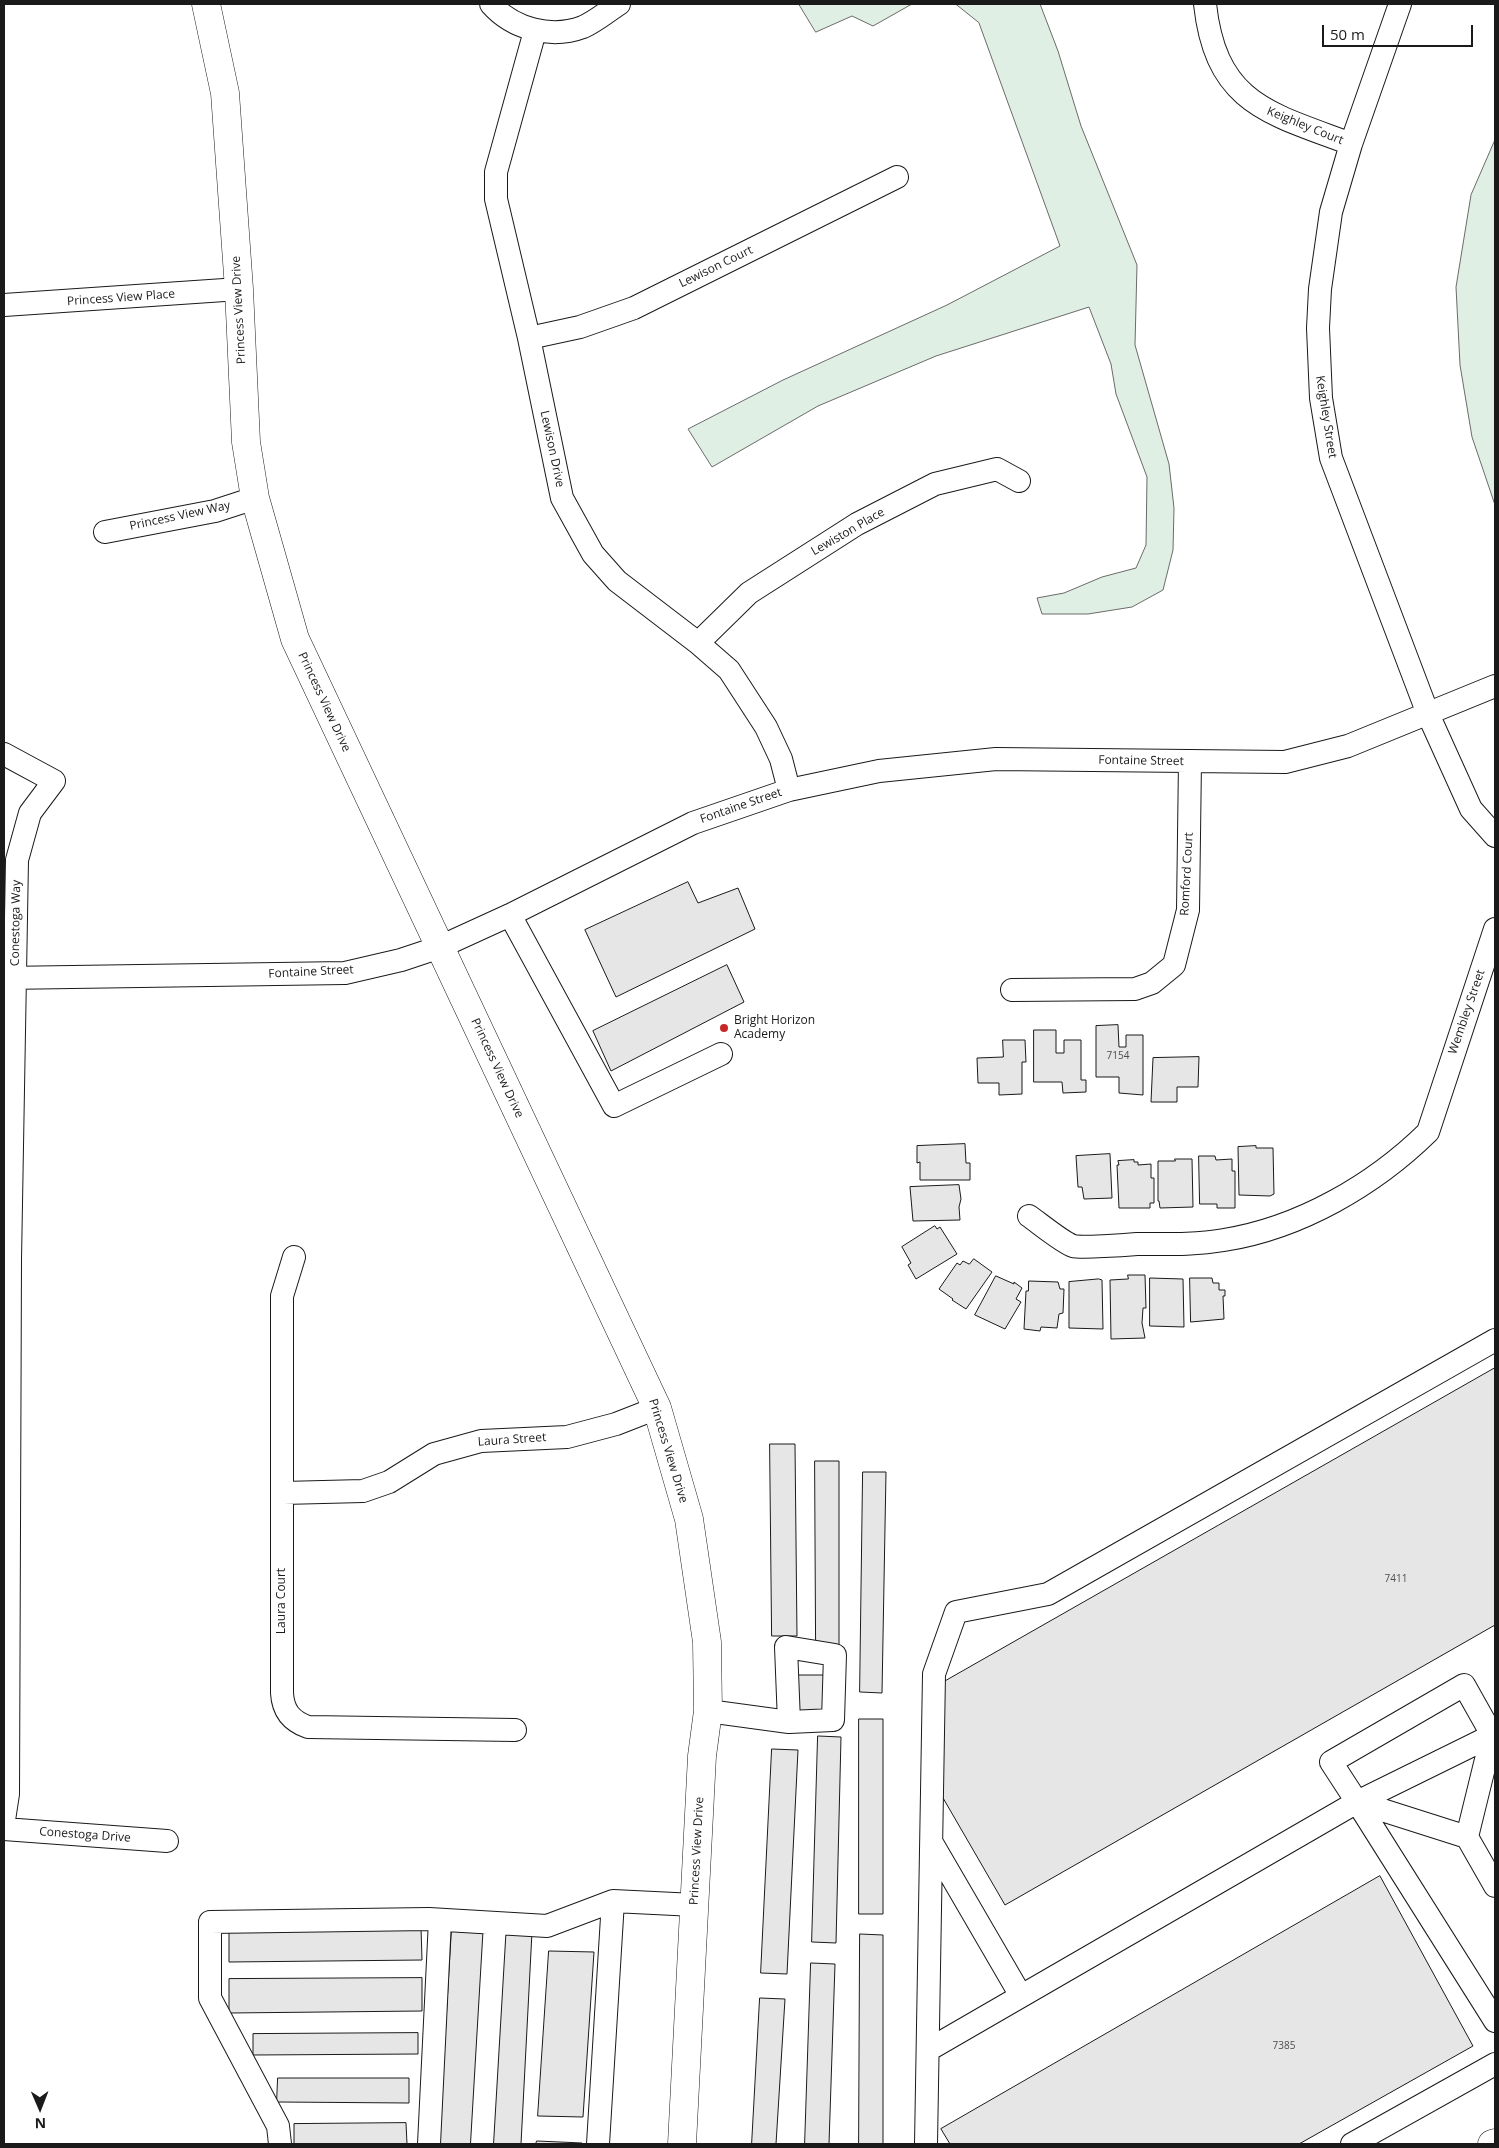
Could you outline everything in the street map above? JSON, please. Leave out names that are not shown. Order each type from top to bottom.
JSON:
[{"type":"main road","name":"Princess View Drive","points":[[206,4],[224,93],[239,289],[246,442],[255,498],[295,639],[658,1408],[689,1519],[707,1642],[708,1711],[702,1756],[682,2144]]},
{"type":"street","points":[[492,4],[501,15],[535,31],[560,32],[584,27],[619,4]]},
{"type":"street","name":"Keighley Court","points":[[1205,4],[1211,41],[1217,57],[1226,73],[1247,97],[1271,114],[1351,144]]},
{"type":"street","name":"Keighley Street","points":[[1400,4],[1351,144],[1331,212],[1320,289],[1318,328],[1322,405],[1331,458],[1428,714],[1471,809],[1495,836]]},
{"type":"street","name":"Lewison Drive","points":[[535,31],[496,172],[496,199],[529,338],[562,498],[593,554],[617,581],[698,643],[729,670],[766,727],[781,759],[789,790]]},
{"type":"street","name":"Lewison Court","points":[[529,338],[580,327],[634,308],[897,177]]},
{"type":"street","name":"Princess View Place","points":[[4,305],[239,289]]},
{"type":"street","name":"Lewiston Place","points":[[698,643],[749,592],[857,524],[935,484],[997,469],[1019,481]]},
{"type":"street","name":"Princess View Way","points":[[105,532],[215,511],[255,498]]},
{"type":"street","name":"Fontaine Street","points":[[10,978],[344,972],[401,960],[440,947],[510,915],[692,823],[789,790],[879,771],[996,759],[1285,762],[1348,746],[1495,686]]},
{"type":"street","name":"Conestoga Way","points":[[4,754],[54,781],[30,813],[17,860],[10,978],[7,1260],[8,1794],[4,1820]]},
{"type":"street","name":"Romford Court","points":[[1012,990],[1135,988],[1152,983],[1174,965],[1188,910],[1190,761]]},
{"type":"street","points":[[510,915],[614,1106],[721,1054]]},
{"type":"street","name":"Wembley Street","points":[[1029,1216],[1073,1246],[1203,1243],[1249,1235],[1295,1219],[1326,1206],[1383,1171],[1410,1150],[1428,1132],[1495,929]]},
{"type":"street","name":"Laura Court","points":[[294,1257],[282,1296],[283,1702],[291,1718],[308,1728],[515,1730]]},
{"type":"street","points":[[926,2144],[934,1674],[956,1612],[1048,1594],[1495,1340]]},
{"type":"street","name":"Laura Street","points":[[283,1493],[363,1492],[389,1482],[434,1454],[481,1441],[567,1437],[616,1424],[658,1408]]},
{"type":"street","points":[[1467,1838],[1494,1736],[1464,1685],[1331,1762],[1495,2021]]},
{"type":"street","points":[[708,1711],[789,1722]]},
{"type":"street","points":[[928,2050],[1357,1802],[1494,1736]]},
{"type":"street","points":[[1357,1802],[1467,1838],[1495,1886]]},
{"type":"street","name":"Conestoga Drive","points":[[4,1829],[166,1841]]},
{"type":"street","points":[[931,1843],[1022,1996]]},
{"type":"street","points":[[598,2144],[613,1901]]},
{"type":"street","points":[[280,2144],[278,2126],[210,1998],[210,1922],[440,1920],[547,1926],[613,1901],[695,1905]]},
{"type":"street","points":[[429,2144],[440,1920]]},
{"type":"street","points":[[482,2144],[494,1923]]},
{"type":"street","points":[[1352,2144],[1495,2064]]},
{"type":"green space","points":[[799,4],[912,4],[873,26],[852,16],[816,32]]},
{"type":"green space","points":[[956,4],[1040,4],[1058,51],[1081,126],[1137,265],[1135,345],[1169,464],[1174,508],[1173,550],[1163,590],[1132,607],[1088,614],[1042,614],[1037,598],[1064,593],[1102,577],[1136,568],[1146,545],[1147,477],[1116,394],[1111,364],[1089,307],[936,356],[818,406],[712,467],[688,429],[783,380],[947,305],[1060,246],[979,23]]},
{"type":"green space","points":[[1495,140],[1495,505],[1472,437],[1460,365],[1456,287],[1471,195]]},
{"type":"building","points":[[688,882],[698,903],[738,888],[755,929],[616,997],[585,930]]},
{"type":"building","points":[[727,965],[744,1002],[611,1071],[593,1031]]},
{"type":"building","points":[[1118,1025],[1119,1047],[1126,1047],[1126,1035],[1143,1035],[1143,1095],[1119,1093],[1119,1077],[1096,1077],[1096,1026]]},
{"type":"building","points":[[1034,1030],[1056,1030],[1056,1053],[1064,1053],[1064,1040],[1081,1040],[1081,1080],[1086,1080],[1086,1092],[1063,1093],[1062,1082],[1034,1082]]},
{"type":"building","points":[[1003,1040],[1025,1040],[1026,1062],[1022,1062],[1022,1094],[999,1095],[999,1083],[978,1083],[977,1058],[1003,1057]]},
{"type":"building","points":[[1199,1057],[1198,1087],[1177,1087],[1177,1102],[1151,1102],[1153,1058]]},
{"type":"building","points":[[965,1144],[966,1163],[970,1163],[970,1180],[920,1180],[920,1162],[917,1163],[917,1146]]},
{"type":"building","points":[[1256,1146],[1256,1148],[1273,1148],[1274,1194],[1270,1196],[1239,1195],[1238,1147]]},
{"type":"building","points":[[1110,1154],[1112,1198],[1084,1199],[1082,1187],[1078,1187],[1076,1156]]},
{"type":"building","points":[[1199,1156],[1215,1156],[1216,1160],[1232,1159],[1232,1171],[1235,1171],[1235,1208],[1217,1208],[1217,1204],[1200,1204]]},
{"type":"building","points":[[1175,1159],[1192,1159],[1193,1207],[1160,1208],[1158,1201],[1158,1161],[1175,1161]]},
{"type":"building","points":[[1134,1160],[1134,1162],[1138,1162],[1138,1165],[1151,1164],[1151,1178],[1154,1178],[1154,1203],[1150,1203],[1150,1208],[1119,1208],[1118,1161]]},
{"type":"building","points":[[959,1185],[961,1199],[959,1207],[960,1220],[913,1221],[910,1187]]},
{"type":"building","points":[[935,1226],[937,1229],[940,1227],[957,1254],[916,1279],[908,1265],[911,1263],[902,1247]]},
{"type":"building","points":[[974,1259],[992,1272],[966,1309],[939,1289],[957,1263],[960,1265],[963,1261],[969,1264]]},
{"type":"building","points":[[1128,1275],[1145,1275],[1146,1308],[1143,1308],[1142,1323],[1145,1338],[1111,1339],[1110,1280],[1128,1279]]},
{"type":"building","points":[[996,1276],[1014,1284],[1014,1282],[1022,1288],[1016,1299],[1021,1302],[1005,1329],[975,1315]]},
{"type":"building","points":[[1150,1278],[1183,1279],[1184,1327],[1150,1326]]},
{"type":"building","points":[[1190,1278],[1212,1278],[1213,1283],[1219,1283],[1219,1290],[1225,1290],[1225,1296],[1223,1296],[1224,1319],[1191,1322]]},
{"type":"building","points":[[1102,1280],[1103,1329],[1069,1328],[1069,1282]]},
{"type":"building","points":[[1029,1281],[1058,1282],[1060,1289],[1064,1289],[1063,1313],[1059,1314],[1057,1328],[1041,1327],[1040,1331],[1024,1329],[1026,1291],[1028,1291]]},
{"type":"building","points":[[1495,1368],[1495,1625],[1005,1905],[939,1791],[942,1683]]},
{"type":"building","points":[[770,1444],[795,1444],[797,1636],[772,1636]]},
{"type":"building","points":[[815,1461],[839,1461],[839,1646],[816,1646]]},
{"type":"building","points":[[863,1472],[886,1472],[882,1693],[860,1692]]},
{"type":"building","points":[[798,1675],[826,1675],[826,1711],[798,1711]]},
{"type":"building","points":[[859,1719],[883,1719],[883,1914],[859,1914]]},
{"type":"building","points":[[818,1736],[841,1737],[836,1943],[812,1942]]},
{"type":"building","points":[[772,1749],[798,1750],[787,1974],[761,1973]]},
{"type":"building","points":[[1380,1876],[1473,2046],[1299,2144],[950,2144],[941,2129]]},
{"type":"building","points":[[421,1927],[422,1960],[229,1962],[229,1928]]},
{"type":"building","points":[[452,1927],[488,1929],[475,2144],[439,2144]]},
{"type":"building","points":[[501,1931],[532,1932],[521,2144],[490,2144]]},
{"type":"building","points":[[860,1934],[883,1935],[883,2144],[859,2144]]},
{"type":"building","points":[[549,1951],[594,1952],[583,2117],[538,2116]]},
{"type":"building","points":[[811,1963],[835,1964],[829,2144],[805,2144]]},
{"type":"building","points":[[422,1978],[422,2011],[229,2013],[229,1979]]},
{"type":"building","points":[[760,1998],[785,1999],[776,2144],[752,2144]]},
{"type":"building","points":[[418,2033],[418,2054],[253,2055],[253,2034]]},
{"type":"building","points":[[278,2078],[409,2078],[409,2103],[277,2102]]},
{"type":"building","points":[[406,2123],[407,2144],[294,2144],[294,2124]]},
{"type":"building","points":[[537,2141],[582,2143],[582,2144],[536,2144]]},
{"type":"place","name":"Bright Horizon Academy","points":[[724,1028]]}]
